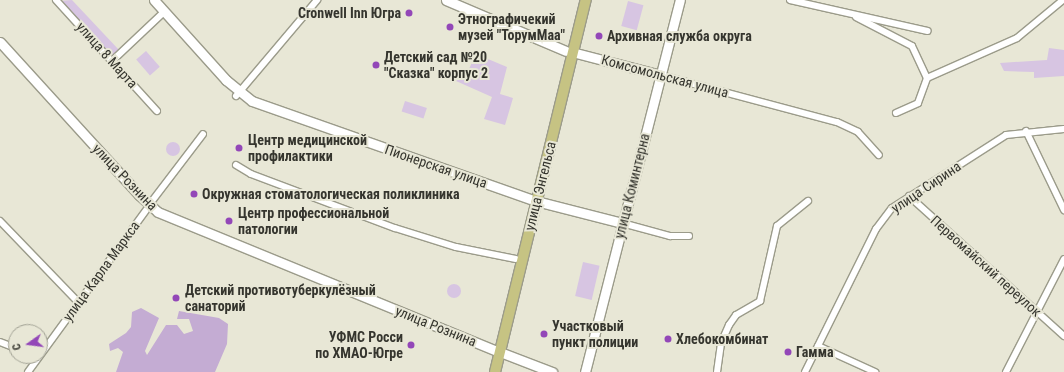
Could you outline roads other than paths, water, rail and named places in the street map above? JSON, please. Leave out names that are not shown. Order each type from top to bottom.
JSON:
[{"type":"main road","name":"улица Энгельса","points":[[489,372],[497,354],[569,52],[579,0]]},
{"type":"main road","name":"улица Энгельса","points":[[569,52],[586,0]]},
{"type":"main road","name":"улица Энгельса","points":[[495,372],[497,354],[516,259],[533,200]]},
{"type":"street","name":"улица 8 Марта","points":[[56,0],[157,111]]},
{"type":"street","name":"Пионерская улица","points":[[154,0],[237,94],[265,106],[533,200],[670,236],[689,236]]},
{"type":"street","points":[[237,94],[317,0]]},
{"type":"street","name":"Комсомольская улица","points":[[447,0],[569,52],[837,122],[858,132],[879,155]]},
{"type":"street","name":"улица Коминтерна","points":[[585,372],[680,0]]},
{"type":"street","points":[[790,0],[928,31]]},
{"type":"street","points":[[927,78],[1013,40],[1063,0]]},
{"type":"street","points":[[112,61],[164,12]]},
{"type":"street","points":[[854,15],[912,46],[927,78],[918,103],[896,113]]},
{"type":"street","name":"улица Рознина","points":[[0,42],[148,207]]},
{"type":"street","name":"улица Рознина","points":[[0,51],[148,207],[200,237],[497,354],[551,372]]},
{"type":"street","name":"улица Сирина","points":[[805,372],[880,223],[909,196],[1003,136],[1026,131],[1064,129]]},
{"type":"street","points":[[1026,131],[1064,210]]},
{"type":"street","name":"улица Карла Маркса","points":[[48,344],[203,134]]},
{"type":"street","points":[[236,165],[251,174],[401,230],[471,251],[516,259]]},
{"type":"street","name":"Первомайский переулок","points":[[909,196],[1064,336]]},
{"type":"street","points":[[717,372],[720,343],[728,325],[736,315],[760,301],[777,226],[808,200]]},
{"type":"street","points":[[0,221],[78,302]]},
{"type":"street","points":[[1006,372],[1064,259]]},
{"type":"street","points":[[818,346],[874,372]]},
{"type":"place","name":"Cronwell Inn Югра","points":[[409,13]]},
{"type":"place","name":"Этнографичекий музей \"ТорумМаа\"","points":[[450,27]]},
{"type":"place","name":"Архивная служба округа","points":[[599,36]]},
{"type":"place","name":"Детский сад №20 \"Сказка\" корпус 2","points":[[376,65]]},
{"type":"place","name":"Центр медицинской профилактики","points":[[239,148]]},
{"type":"place","name":"Окружная стоматологическая поликлиника","points":[[194,194]]},
{"type":"place","name":"Центр профессиональной патологии","points":[[229,221]]},
{"type":"place","name":"Детский противотуберкулёзный санаторий","points":[[176,298]]},
{"type":"place","name":"Участковый пункт полиции","points":[[544,334]]},
{"type":"place","name":"Хлебокомбинат","points":[[668,339]]},
{"type":"place","name":"УФМС Росси по ХМАО-Югре","points":[[411,345]]},
{"type":"place","name":"Гамма","points":[[788,352]]}]
